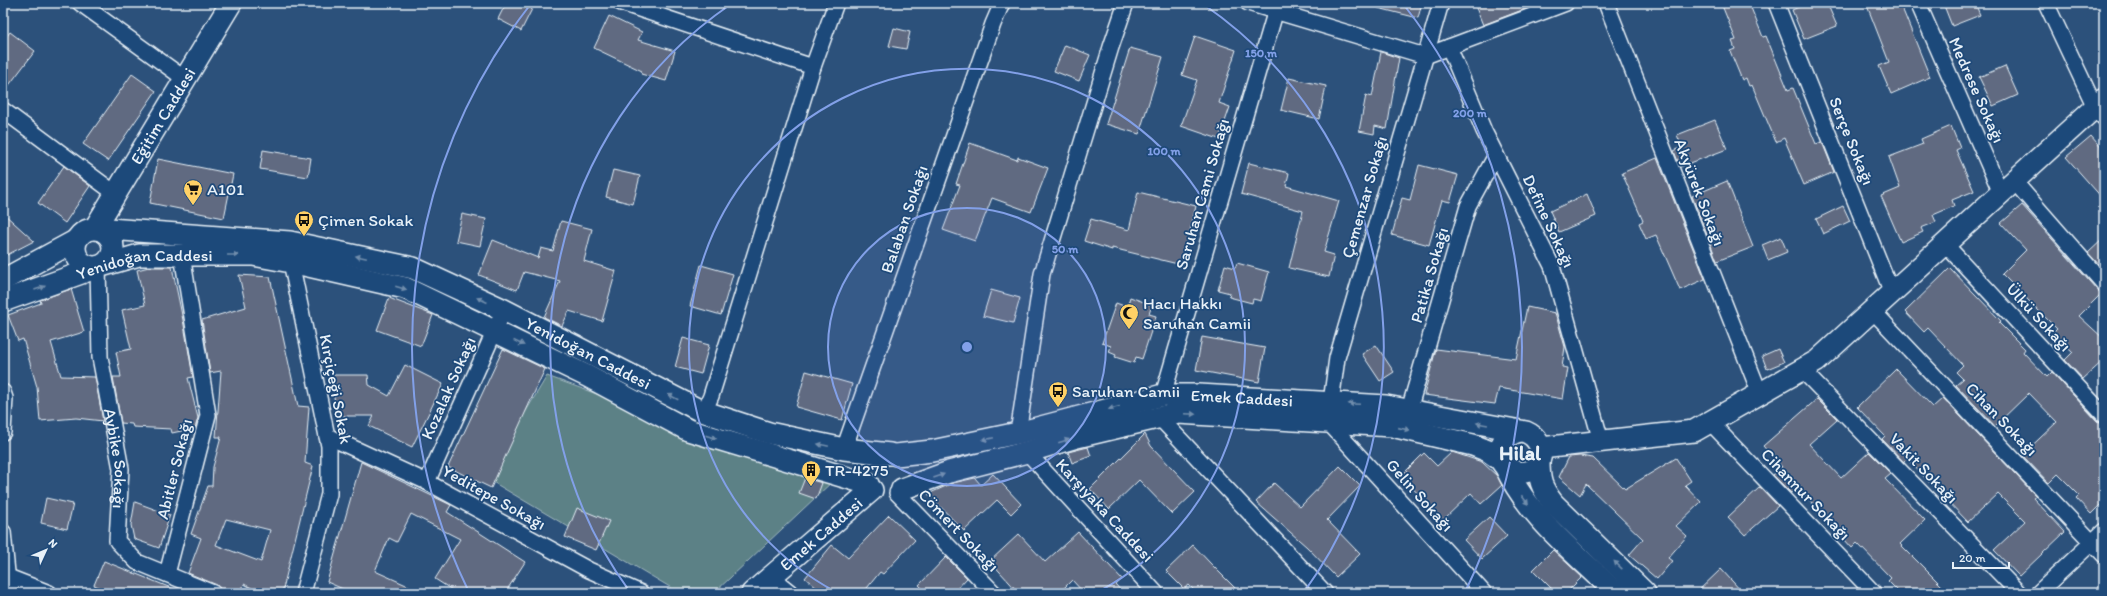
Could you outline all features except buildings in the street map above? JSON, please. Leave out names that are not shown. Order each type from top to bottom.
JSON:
[{"type":"street","points":[[80,3],[185,79]]},
{"type":"street","name":"Eğitim Caddesi","points":[[96,228],[231,3]]},
{"type":"street","points":[[621,3],[813,67]]},
{"type":"street","points":[[704,412],[718,374],[813,67],[836,3]]},
{"type":"street","name":"Balaban Sokağı","points":[[844,449],[993,24],[1002,3]]},
{"type":"street","points":[[1027,452],[1018,433],[1042,274],[1111,47],[1126,3]]},
{"type":"street","points":[[1248,3],[1276,7],[1425,56],[1566,3]]},
{"type":"street","name":"Çemenzar Sokağı","points":[[1329,412],[1336,358],[1441,3]]},
{"type":"street","name":"Akyürek Sokağı","points":[[1606,3],[1760,394]]},
{"type":"street","name":"Serçe Sokağı","points":[[1776,3],[1892,293]]},
{"type":"street","name":"Medrese Sokağı","points":[[1918,3],[2008,187],[2104,284]]},
{"type":"street","points":[[1504,464],[1517,472],[1524,472],[1530,470],[1540,455],[1601,441],[1694,431],[1817,361],[2008,187],[2101,108],[2046,3]]},
{"type":"street","name":"Saruhan Cami Sokağı","points":[[1163,395],[1276,7]]},
{"type":"street","name":"Define Sokağı","points":[[1449,47],[1484,131],[1552,266],[1601,441]]},
{"type":"street","points":[[3,110],[116,194]]},
{"type":"street","name":"Patika Sokağı","points":[[1409,410],[1468,206],[1496,155]]},
{"type":"street","points":[[96,228],[107,233],[113,244],[112,256],[108,261],[98,267],[88,266],[79,261],[74,251],[75,241],[83,231],[96,228]]},
{"type":"street","name":"Yenidoğan Caddesi","points":[[96,228],[413,268],[504,310],[704,412],[769,433],[844,449],[893,455]]},
{"type":"street","name":"Yenidoğan Caddesi","points":[[3,280],[75,241]]},
{"type":"street","name":"Ülkü Sokağı","points":[[1946,244],[2104,415]]},
{"type":"street","name":"Yenidoğan Caddesi","points":[[3,302],[98,267],[139,255],[253,255],[290,252],[405,288],[587,376],[688,430],[870,487]]},
{"type":"street","name":"Kırçiçeği Sokak","points":[[290,252],[329,446],[329,494],[304,593]]},
{"type":"street","name":"Abitler Sokağı","points":[[167,574],[208,415],[182,255]]},
{"type":"street","name":"Aybike Sokağı","points":[[98,267],[100,357],[121,469],[117,541],[137,562],[213,593]]},
{"type":"street","name":"Kozalak Sokağı","points":[[427,482],[504,310]]},
{"type":"street","name":"Cihan Sokağı","points":[[1872,311],[2104,555]]},
{"type":"street","name":"Vakit Sokağı","points":[[1802,370],[2019,593]]},
{"type":"street","points":[[3,392],[5,398],[3,432]]},
{"type":"street","points":[[1163,395],[1159,417],[1325,593]]},
{"type":"street","name":"Emek Caddesi","points":[[893,455],[932,451],[1018,433],[1163,395],[1213,396],[1329,412],[1473,445],[1488,451],[1504,464]]},
{"type":"street","name":"Emek Caddesi","points":[[900,491],[949,472],[1027,452],[1077,437],[1178,413],[1329,412],[1386,406],[1521,431]]},
{"type":"street","name":"Gelin Sokağı","points":[[1329,412],[1484,593]]},
{"type":"street","name":"Cihannur Sokağı","points":[[1710,422],[1874,593]]},
{"type":"street","points":[[1606,590],[1524,500],[1512,482],[1504,464],[1500,447],[1503,440],[1514,432],[1521,431],[1532,434],[1536,438],[1540,455],[1539,477],[1543,489],[1553,502],[1645,593]]},
{"type":"street","name":"Yeditepe Sokağı","points":[[327,436],[427,482],[589,570],[641,593]]},
{"type":"street","name":"Karşıyaka Caddesi","points":[[1027,452],[1156,593]]},
{"type":"street","points":[[883,454],[893,455],[905,464],[908,471],[908,478],[900,491],[884,496],[870,487],[866,472],[871,460],[883,454]]},
{"type":"street","name":"Emek Caddesi","points":[[752,593],[870,487]]},
{"type":"street","name":"Cömert Sokağı","points":[[900,491],[994,593]]},
{"type":"street","points":[[2038,593],[2104,531]]},
{"type":"street","points":[[3,532],[5,577],[9,593]]},
{"type":"street","points":[[770,576],[791,593]]},
{"type":"street","points":[[5,577],[49,593]]},
{"type":"green space","points":[[547,376],[834,480],[714,593],[680,593],[486,478]]},
{"type":"place","name":"A101","points":[[193,206]]},
{"type":"place","name":"Çimen Sokak","points":[[304,237]]},
{"type":"place","name":"Hacı Hakkı Saruhan Camii","points":[[1129,330]]},
{"type":"place","name":"Saruhan Camii","points":[[1058,408]]},
{"type":"place","name":"TR-4275","points":[[811,487]]},
{"type":"district","name":"Hilal","points":[[1520,453]]}]
